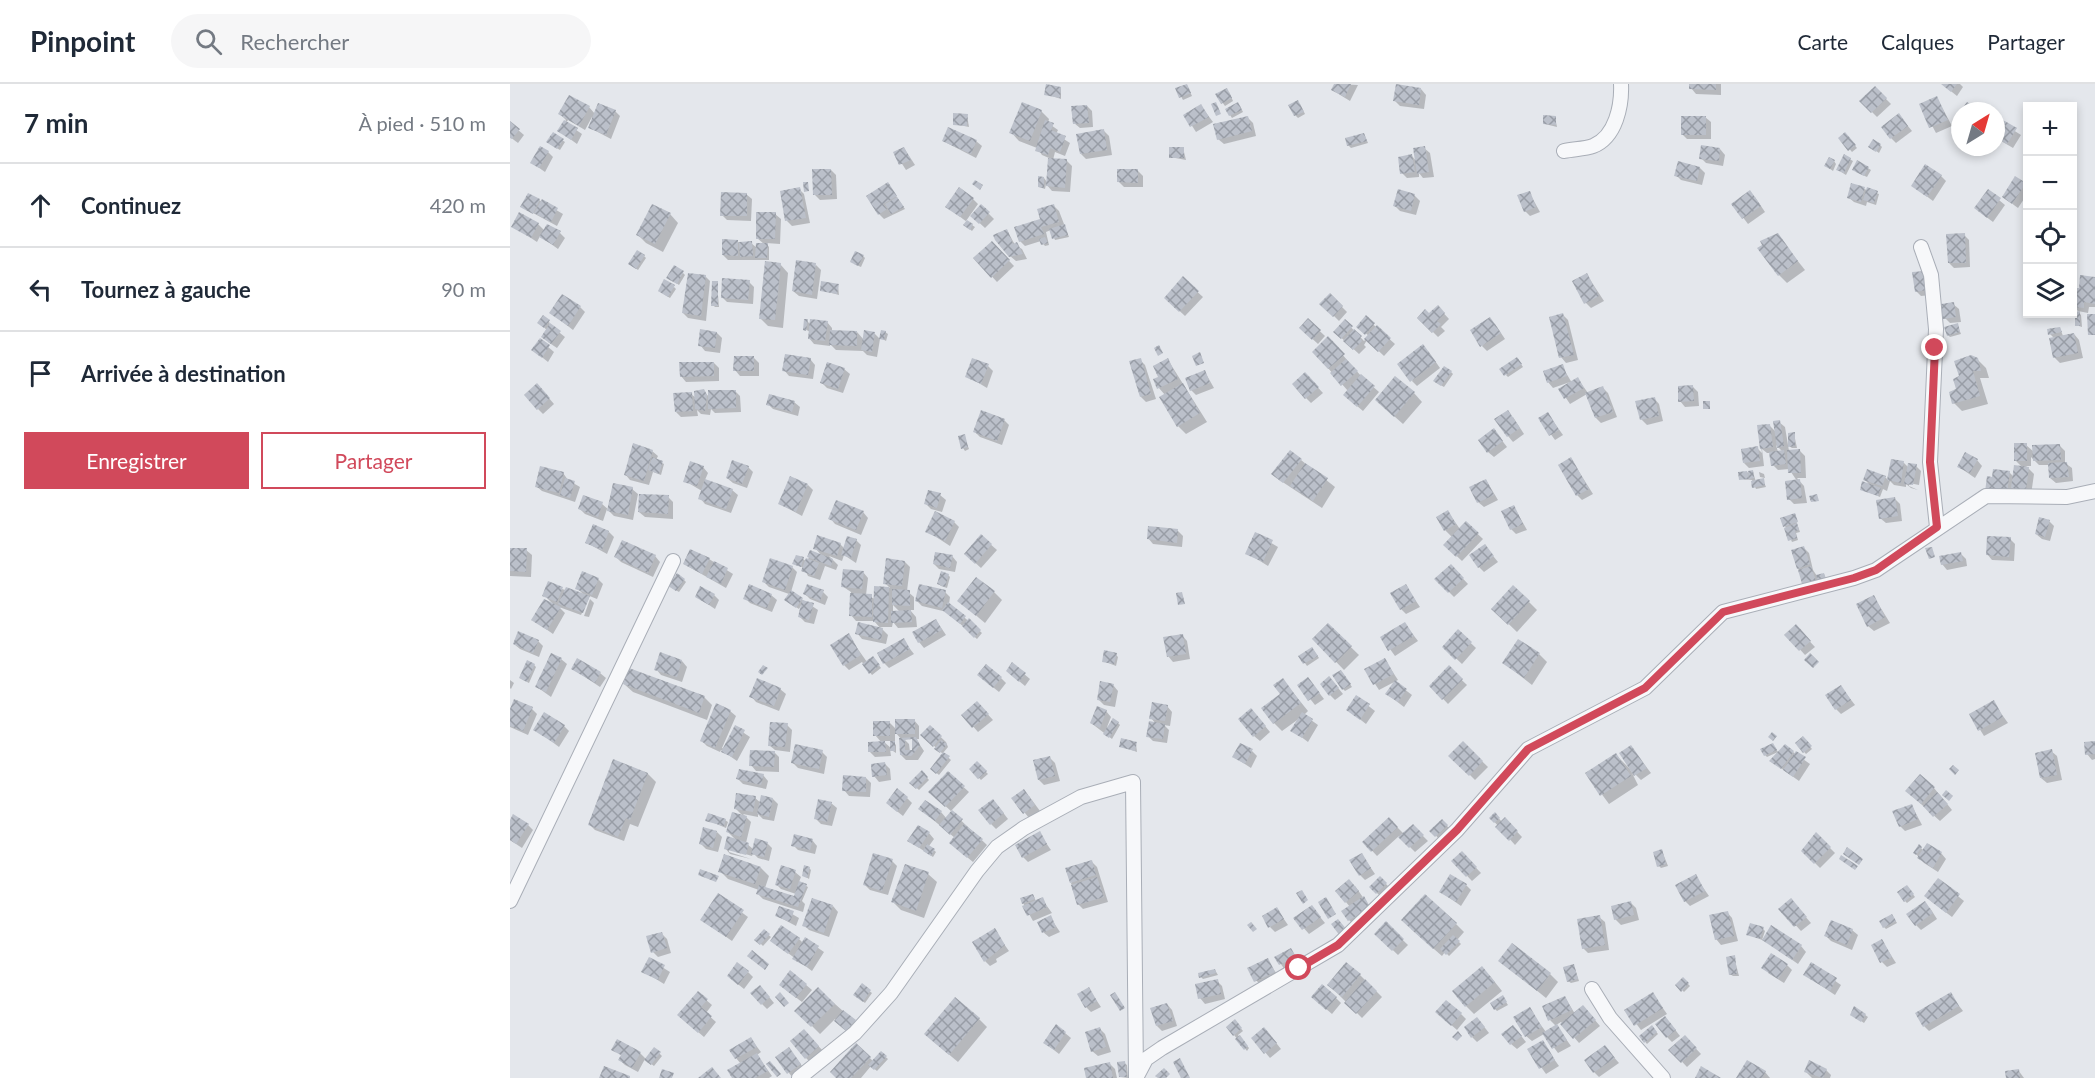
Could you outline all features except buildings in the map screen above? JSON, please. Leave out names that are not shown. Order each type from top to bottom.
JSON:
[{"type":"street","points":[[1564,151],[1594,146],[1612,130],[1622,99],[1621,84]]},
{"type":"street","points":[[1921,247],[1931,275],[1936,329],[1930,462],[1937,527]]},
{"type":"street","points":[[1136,1078],[1146,1059],[1162,1048],[1338,945],[1457,830],[1528,749],[1645,688],[1723,612],[1854,578],[1876,570],[1986,496],[2067,497],[2095,491]]},
{"type":"street","points":[[510,900],[674,561]]},
{"type":"street","points":[[799,1078],[855,1033],[891,993],[977,871],[997,847],[1024,828],[1081,797],[1133,782],[1136,1078]]},
{"type":"street","points":[[1592,989],[1610,1018],[1663,1078]]},
{"type":"route","points":[[1299,968],[1338,945],[1457,830],[1528,749],[1645,688],[1663,673],[1723,612],[1854,578],[1876,570],[1937,527],[1930,462],[1935,348]]}]
